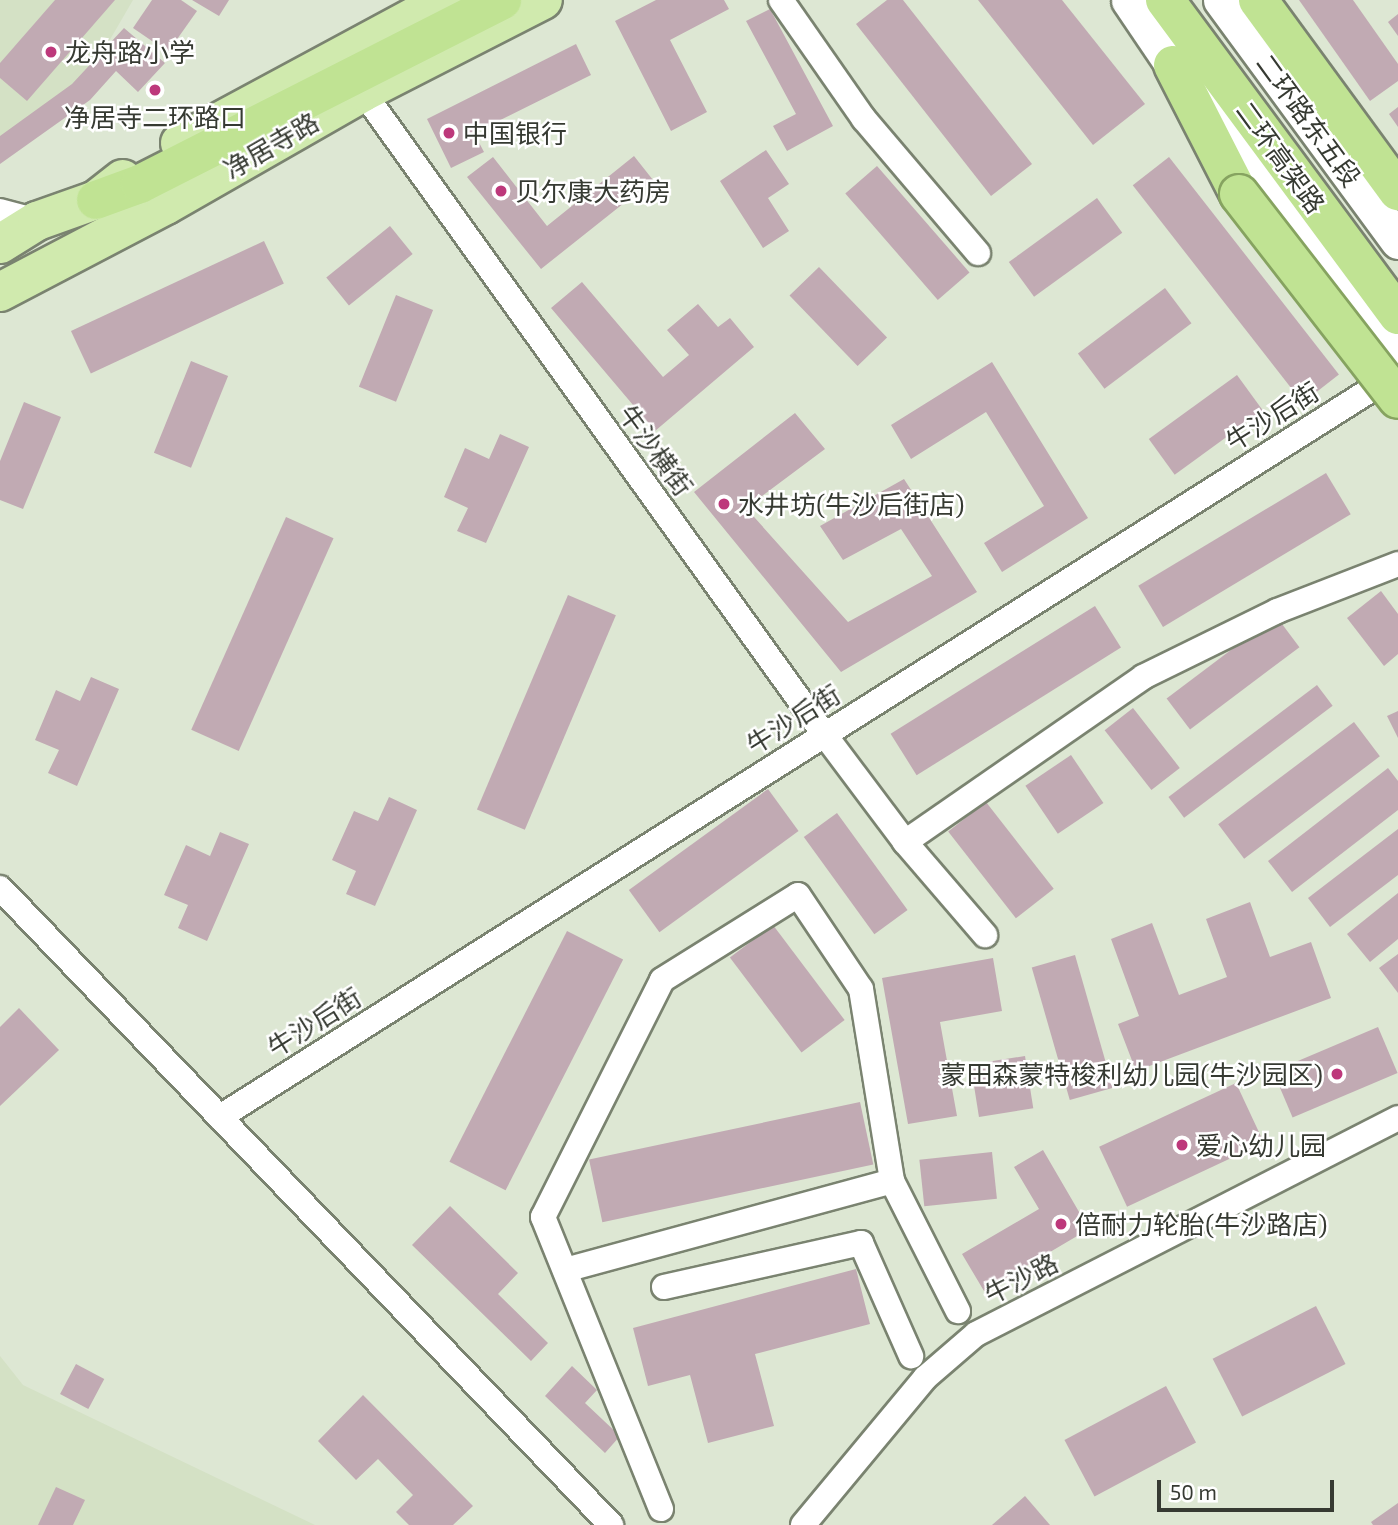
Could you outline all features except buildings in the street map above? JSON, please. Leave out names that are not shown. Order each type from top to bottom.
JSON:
[{"type":"highway","points":[[96,200],[140,184],[443,17],[502,0]]},
{"type":"highway","name":"二环高架路","points":[[1165,0],[1398,314]]},
{"type":"highway","points":[[1258,0],[1398,191]]},
{"type":"highway","points":[[1284,0],[1398,168]]},
{"type":"highway","points":[[1173,65],[1239,194],[1398,399]]},
{"type":"main road","name":"净居寺路","points":[[0,292],[166,205],[363,92],[543,0]]},
{"type":"main road","points":[[1129,0],[1173,65],[1398,348]]},
{"type":"main road","name":"二环路东五段","points":[[1221,0],[1398,241]]},
{"type":"main road","points":[[0,244],[37,221],[96,200]]},
{"type":"street","points":[[781,0],[864,119],[978,253]]},
{"type":"street","name":"牛沙横街","points":[[363,92],[824,734],[905,842],[985,935]]},
{"type":"street","points":[[0,211],[37,221]]},
{"type":"street","name":"牛沙后街","points":[[220,1117],[1398,372]]},
{"type":"street","points":[[905,842],[1143,677],[1277,611],[1398,564]]},
{"type":"street","points":[[0,888],[611,1525]]},
{"type":"street","points":[[661,1509],[542,1217],[662,980],[798,895],[861,989],[892,1181],[958,1311]]},
{"type":"street","name":"牛沙路","points":[[803,1525],[925,1378],[976,1334],[1398,1118]]},
{"type":"street","points":[[565,1270],[892,1181]]},
{"type":"street","points":[[664,1287],[861,1243],[911,1356]]},
{"type":"shaded area","name":"龙舟路小学","points":[[0,0],[133,0],[72,105],[0,153]]},
{"type":"shaded area","points":[[0,1356],[23,1385],[315,1525],[0,1525]]},
{"type":"place","name":"龙舟路小学","points":[[51,52]]},
{"type":"place","name":"净居寺二环路口","points":[[155,90]]},
{"type":"place","name":"中国银行","points":[[449,133]]},
{"type":"place","name":"贝尔康大药房","points":[[501,191]]},
{"type":"place","name":"水井坊(牛沙后街店)","points":[[724,504]]},
{"type":"place","name":"蒙田森蒙特梭利幼儿园(牛沙园区)","points":[[1337,1074]]},
{"type":"place","name":"爱心幼儿园","points":[[1182,1145]]},
{"type":"place","name":"倍耐力轮胎(牛沙路店)","points":[[1061,1224]]}]
